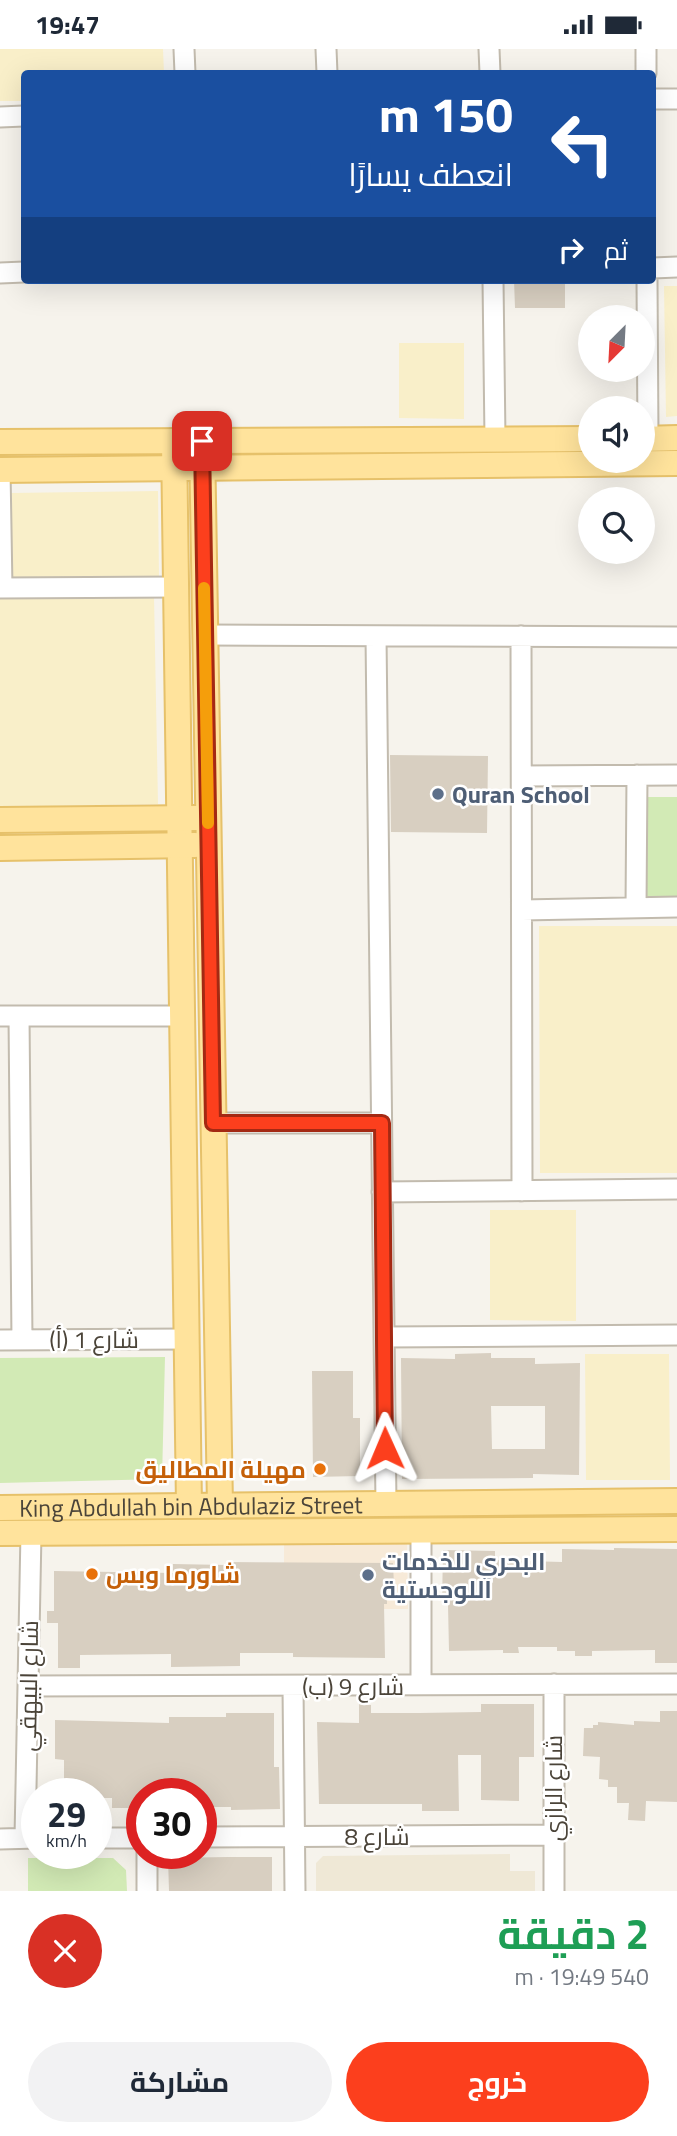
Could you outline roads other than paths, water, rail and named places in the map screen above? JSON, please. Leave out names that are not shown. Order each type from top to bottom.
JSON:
[{"type":"main road","points":[[655,439],[677,438]]},
{"type":"main road","points":[[0,442],[578,439]]},
{"type":"main road","points":[[174,441],[189,1506]]},
{"type":"main road","points":[[202,441],[220,1506]]},
{"type":"main road","points":[[0,470],[677,463]]},
{"type":"main road","points":[[0,820],[208,818]]},
{"type":"main road","points":[[0,848],[209,845]]},
{"type":"main road","name":"King Abdullah bin Abdulaziz Street","points":[[0,1508],[677,1501]]},
{"type":"main road","name":"King Abdullah bin Abdulaziz Street","points":[[0,1533],[677,1528]]},
{"type":"street","points":[[184,49],[185,70]]},
{"type":"street","points":[[326,49],[327,70]]},
{"type":"street","points":[[489,49],[490,70]]},
{"type":"street","points":[[646,49],[646,70]]},
{"type":"street","points":[[656,99],[677,99]]},
{"type":"street","points":[[0,117],[21,116]]},
{"type":"street","points":[[656,268],[677,267]]},
{"type":"street","points":[[0,273],[21,272]]},
{"type":"street","points":[[493,284],[495,439]]},
{"type":"street","points":[[646,396],[647,284]]},
{"type":"street","points":[[0,470],[1,588],[177,587]]},
{"type":"street","points":[[205,635],[677,636]]},
{"type":"street","points":[[376,636],[386,1504]]},
{"type":"street","points":[[521,636],[522,1191]]},
{"type":"street","points":[[636,908],[637,775]]},
{"type":"street","points":[[522,776],[677,775]]},
{"type":"street","points":[[522,910],[677,908]]},
{"type":"street","points":[[22,1340],[9,1016],[183,1016]]},
{"type":"street","points":[[213,1123],[382,1123]]},
{"type":"street","points":[[382,1192],[677,1189]]},
{"type":"street","points":[[384,1337],[677,1335]]},
{"type":"street","name":"شارع 1 (أ)","points":[[0,1340],[187,1339]]},
{"type":"street","points":[[421,1530],[421,1685]]},
{"type":"street","name":"شارع البيهقي","points":[[30,1778],[28,1686],[31,1533]]},
{"type":"street","name":"شارع الرازي","points":[[554,1684],[554,1891]]},
{"type":"street","name":"شارع 9 (ب)","points":[[28,1686],[677,1684]]},
{"type":"street","points":[[293,1686],[295,1891]]},
{"type":"street","name":"شارع 8","points":[[217,1837],[552,1835]]},
{"type":"street","points":[[0,1839],[21,1838]]},
{"type":"street","points":[[147,1869],[147,1891]]},
{"type":"place","name":"Quran School","points":[[438,794]]},
{"type":"place","name":"مهيلة المطاليق","points":[[320,1469]]},
{"type":"place","name":"شاورما وبس","points":[[92,1574]]},
{"type":"place","name":"البحري للخدمات اللوجستية","points":[[368,1575]]}]
